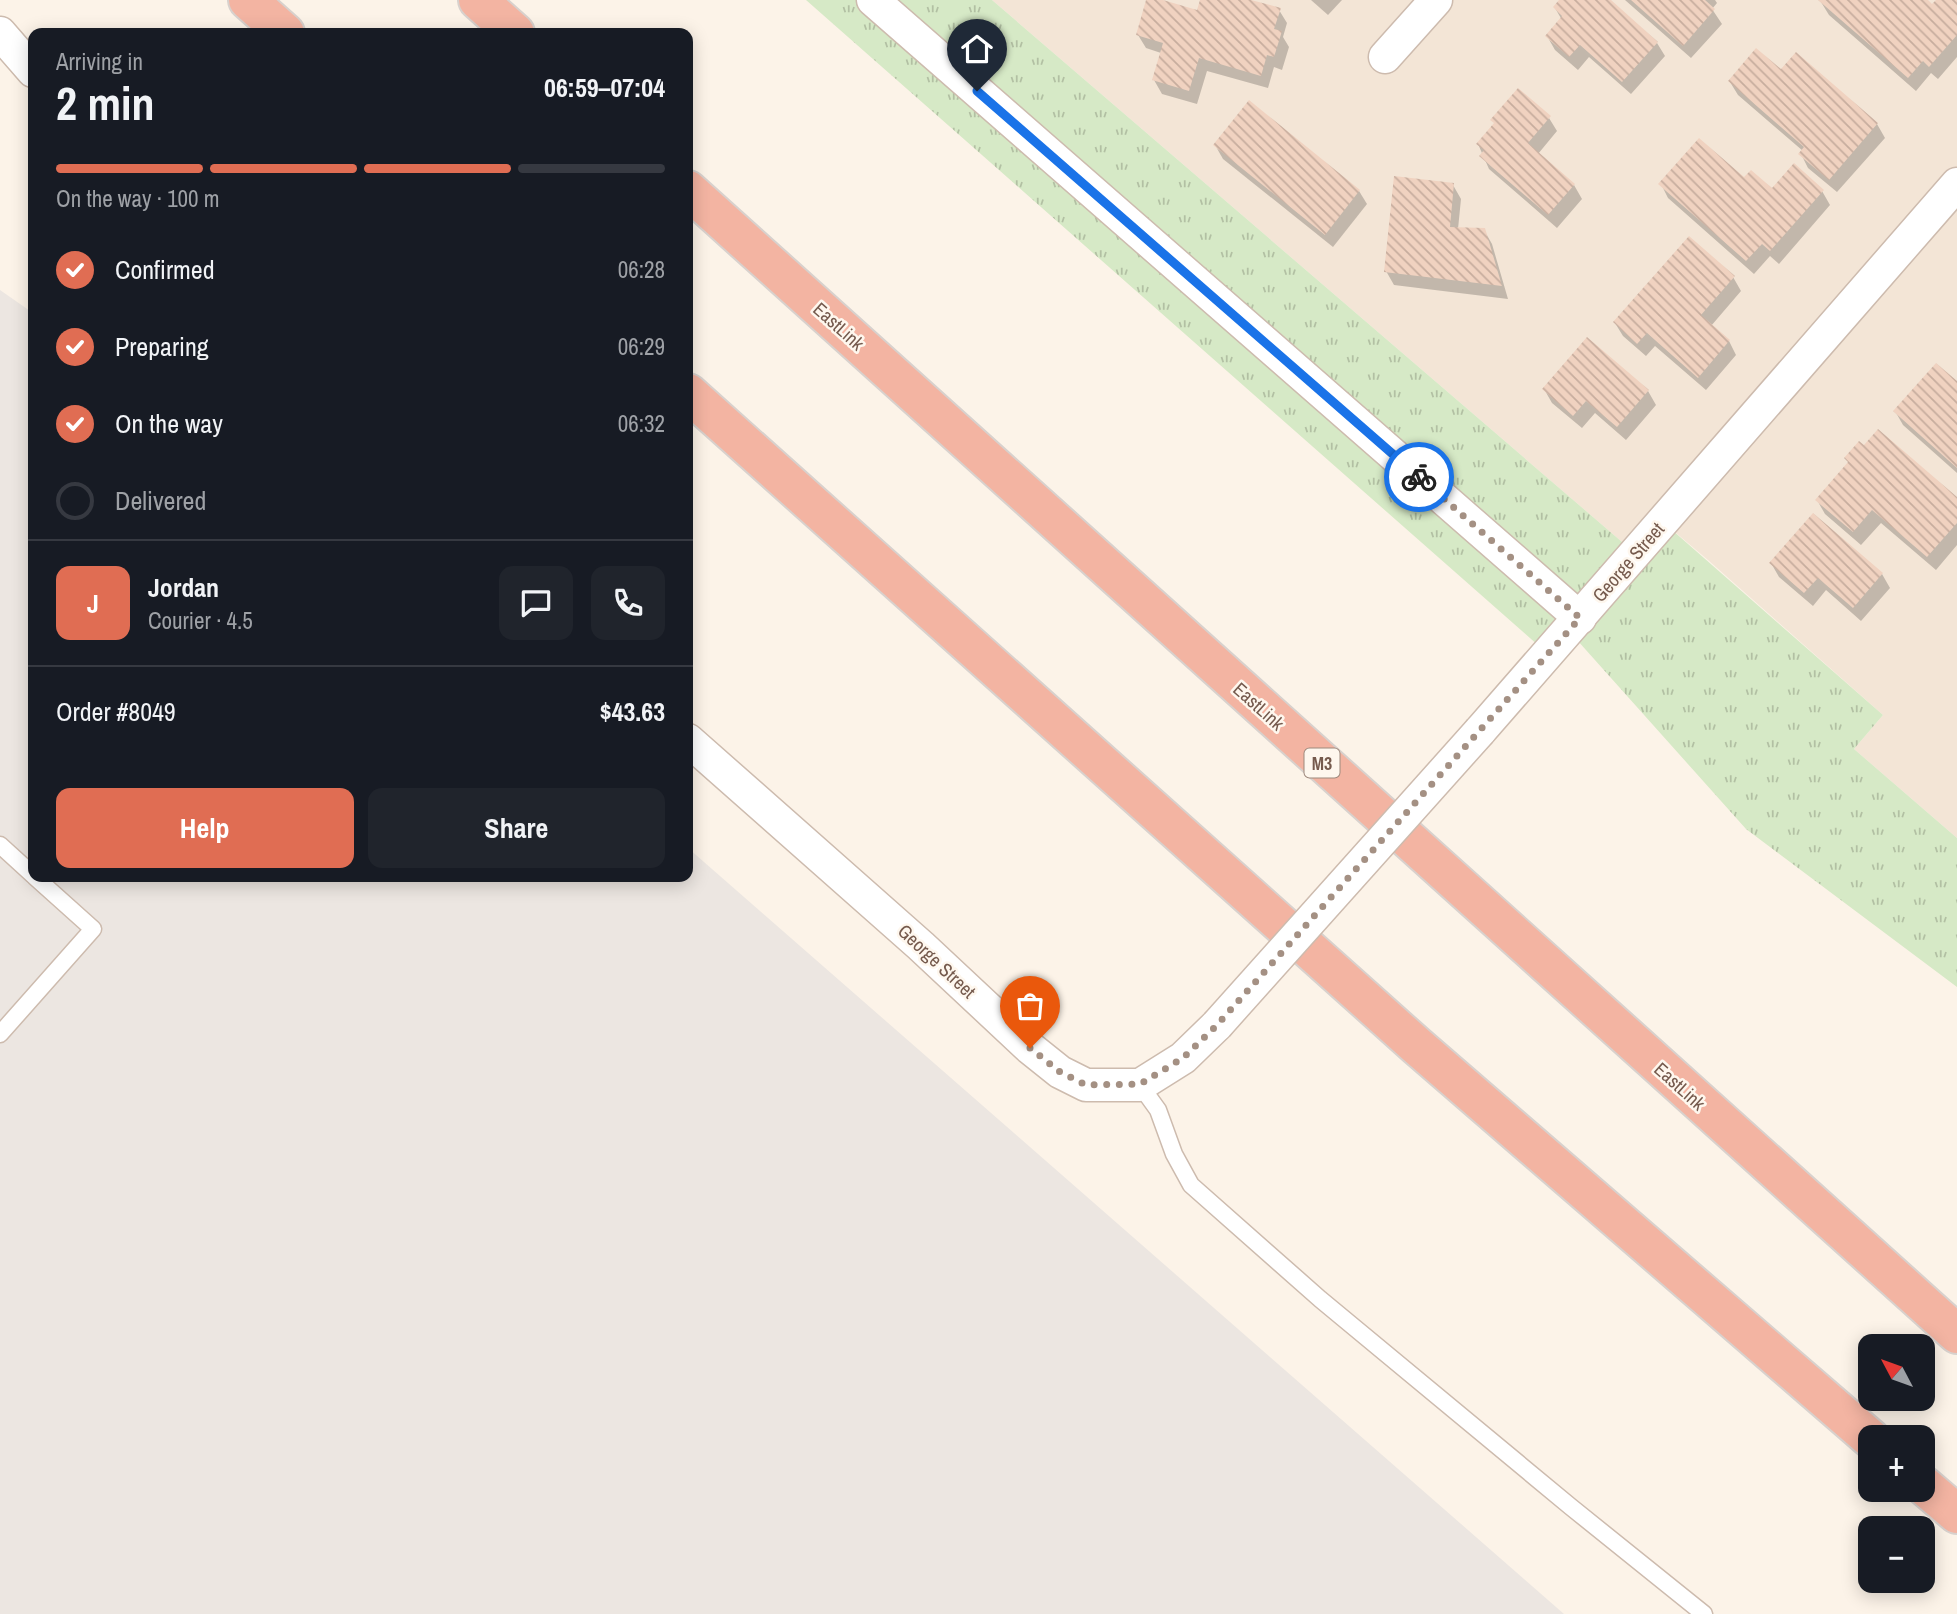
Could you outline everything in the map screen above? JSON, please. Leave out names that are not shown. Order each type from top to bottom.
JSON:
[{"type":"highway","points":[[248,0],[279,28]]},
{"type":"highway","points":[[478,0],[509,28]]},
{"type":"highway","name":"EastLink","points":[[693,195],[1957,1334]]},
{"type":"highway","points":[[693,397],[1407,1037],[1858,1428]]},
{"type":"highway","points":[[1935,1495],[1957,1514]]},
{"type":"street","points":[[873,0],[1580,618]]},
{"type":"street","points":[[1385,57],[1436,0]]},
{"type":"street","points":[[0,33],[28,65]]},
{"type":"street","name":"George Street","points":[[693,744],[1060,1072],[1086,1085],[1140,1084],[1183,1058],[1217,1025],[1580,618],[1957,184]]},
{"type":"lane","points":[[0,845],[28,871]]},
{"type":"lane","points":[[0,1034],[93,929],[41,882]]},
{"type":"lane","points":[[1140,1084],[1158,1110],[1174,1154],[1191,1185],[1320,1300],[1704,1614]]},
{"type":"shaded area","points":[[992,0],[1957,0],[1957,838],[1854,749],[1883,715],[1708,560],[1663,522],[1636,554]]},
{"type":"shaded area","points":[[0,290],[28,310],[28,882],[693,882],[693,852],[1564,1614],[0,1614]]},
{"type":"green space","points":[[806,0],[992,0],[1636,554],[1663,522],[1883,715],[1854,749],[1957,838],[1957,987],[1746,829],[1569,631],[1548,654]]},
{"type":"building","points":[[1146,0],[1163,0],[1197,10],[1200,0],[1251,0],[1281,8],[1274,29],[1282,31],[1274,57],[1267,55],[1261,76],[1199,58],[1189,91],[1152,80],[1163,43],[1136,35]]},
{"type":"building","points":[[1559,0],[1611,0],[1658,42],[1622,82],[1580,45],[1569,57],[1545,36],[1562,16],[1553,7]]},
{"type":"building","points":[[1631,0],[1705,0],[1715,9],[1683,46]]},
{"type":"building","points":[[1818,0],[1928,0],[1932,4],[1936,0],[1957,0],[1957,35],[1929,67],[1923,61],[1908,78]]},
{"type":"building","points":[[1756,48],[1781,69],[1796,52],[1878,123],[1829,180],[1798,154],[1804,147],[1728,81]]},
{"type":"building","points":[[1518,88],[1551,116],[1528,143],[1575,184],[1548,215],[1479,156],[1484,150],[1476,144],[1494,123],[1490,120]]},
{"type":"building","points":[[1249,100],[1360,190],[1325,235],[1213,145]]},
{"type":"building","points":[[1699,138],[1744,177],[1751,170],[1772,188],[1794,163],[1824,190],[1770,251],[1762,244],[1746,261],[1658,184]]},
{"type":"building","points":[[1394,176],[1454,183],[1450,227],[1485,228],[1502,286],[1384,272]]},
{"type":"building","points":[[1689,236],[1735,276],[1701,315],[1730,340],[1698,378],[1647,333],[1637,344],[1613,322]]},
{"type":"building","points":[[1587,337],[1649,390],[1617,427],[1586,401],[1573,416],[1542,389]]},
{"type":"building","points":[[1936,363],[1957,381],[1957,468],[1893,411]]},
{"type":"building","points":[[1878,429],[1957,497],[1957,523],[1927,557],[1872,510],[1853,532],[1815,500],[1848,462],[1844,458],[1859,441],[1864,445]]},
{"type":"building","points":[[1813,513],[1883,573],[1853,608],[1818,578],[1804,593],[1769,563]]},
{"type":"way so far","points":[[1030,1048],[1060,1072],[1086,1085],[1140,1084],[1183,1058],[1217,1025],[1580,618],[1419,477]]},
{"type":"route","points":[[977,91],[1419,477]]}]
